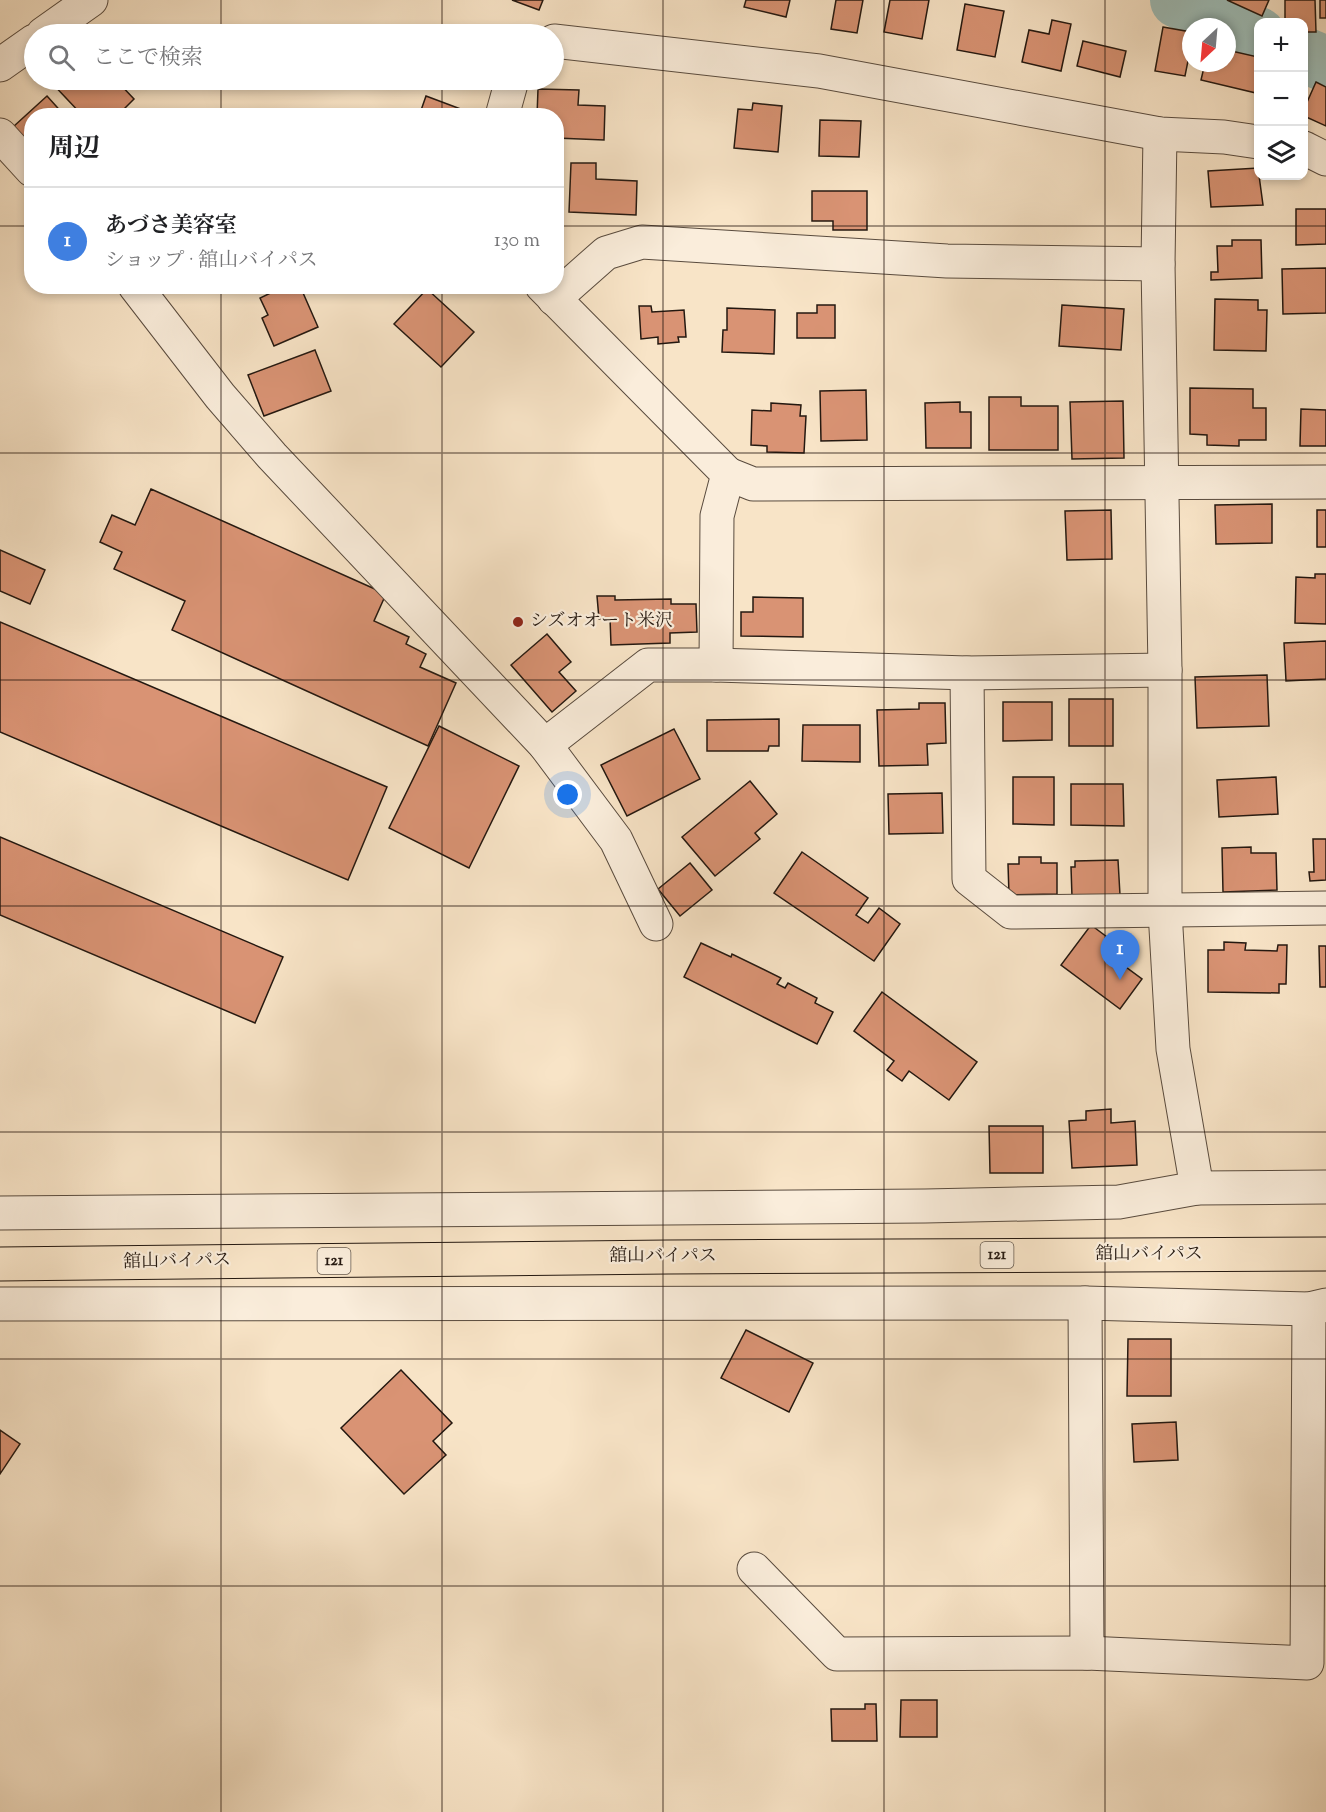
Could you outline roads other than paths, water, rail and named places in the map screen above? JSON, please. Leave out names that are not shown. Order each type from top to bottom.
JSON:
[{"type":"highway","name":"舘山バイパス","points":[[0,1264],[668,1257],[1326,1254]]},
{"type":"street","points":[[57,24],[91,0]]},
{"type":"street","points":[[564,42],[819,71],[1160,134],[1224,137],[1254,141]]},
{"type":"street","points":[[0,65],[24,48]]},
{"type":"street","points":[[504,108],[509,90]]},
{"type":"street","points":[[1160,134],[1158,264],[1165,670],[1165,911],[1173,1049],[1197,1188]]},
{"type":"street","points":[[0,135],[24,161]]},
{"type":"street","points":[[1308,150],[1326,159]]},
{"type":"street","points":[[564,282],[606,253],[642,242],[946,261],[1158,264]]},
{"type":"street","points":[[141,294],[220,396],[272,456],[545,745],[616,840],[656,924]]},
{"type":"street","points":[[549,294],[728,474],[753,484],[1326,482]]},
{"type":"street","points":[[716,665],[717,516],[728,474]]},
{"type":"street","points":[[545,745],[648,665],[967,673],[1165,670]]},
{"type":"street","points":[[967,673],[969,879],[1011,912],[1326,908]]},
{"type":"street","points":[[0,1213],[1119,1202],[1197,1188],[1326,1187]]},
{"type":"street","points":[[0,1304],[1084,1303],[1317,1307],[1307,1663],[1087,1653],[837,1654],[754,1569]]},
{"type":"street","points":[[1084,1303],[1087,1653]]},
{"type":"waterway","points":[[1178,0],[1254,33]]},
{"type":"waterway","points":[[1308,57],[1326,64]]},
{"type":"place","name":"シズオオート米沢","points":[[518,622]]},
{"type":"place","name":"あづさ美容室","points":[[1120,980]]}]
